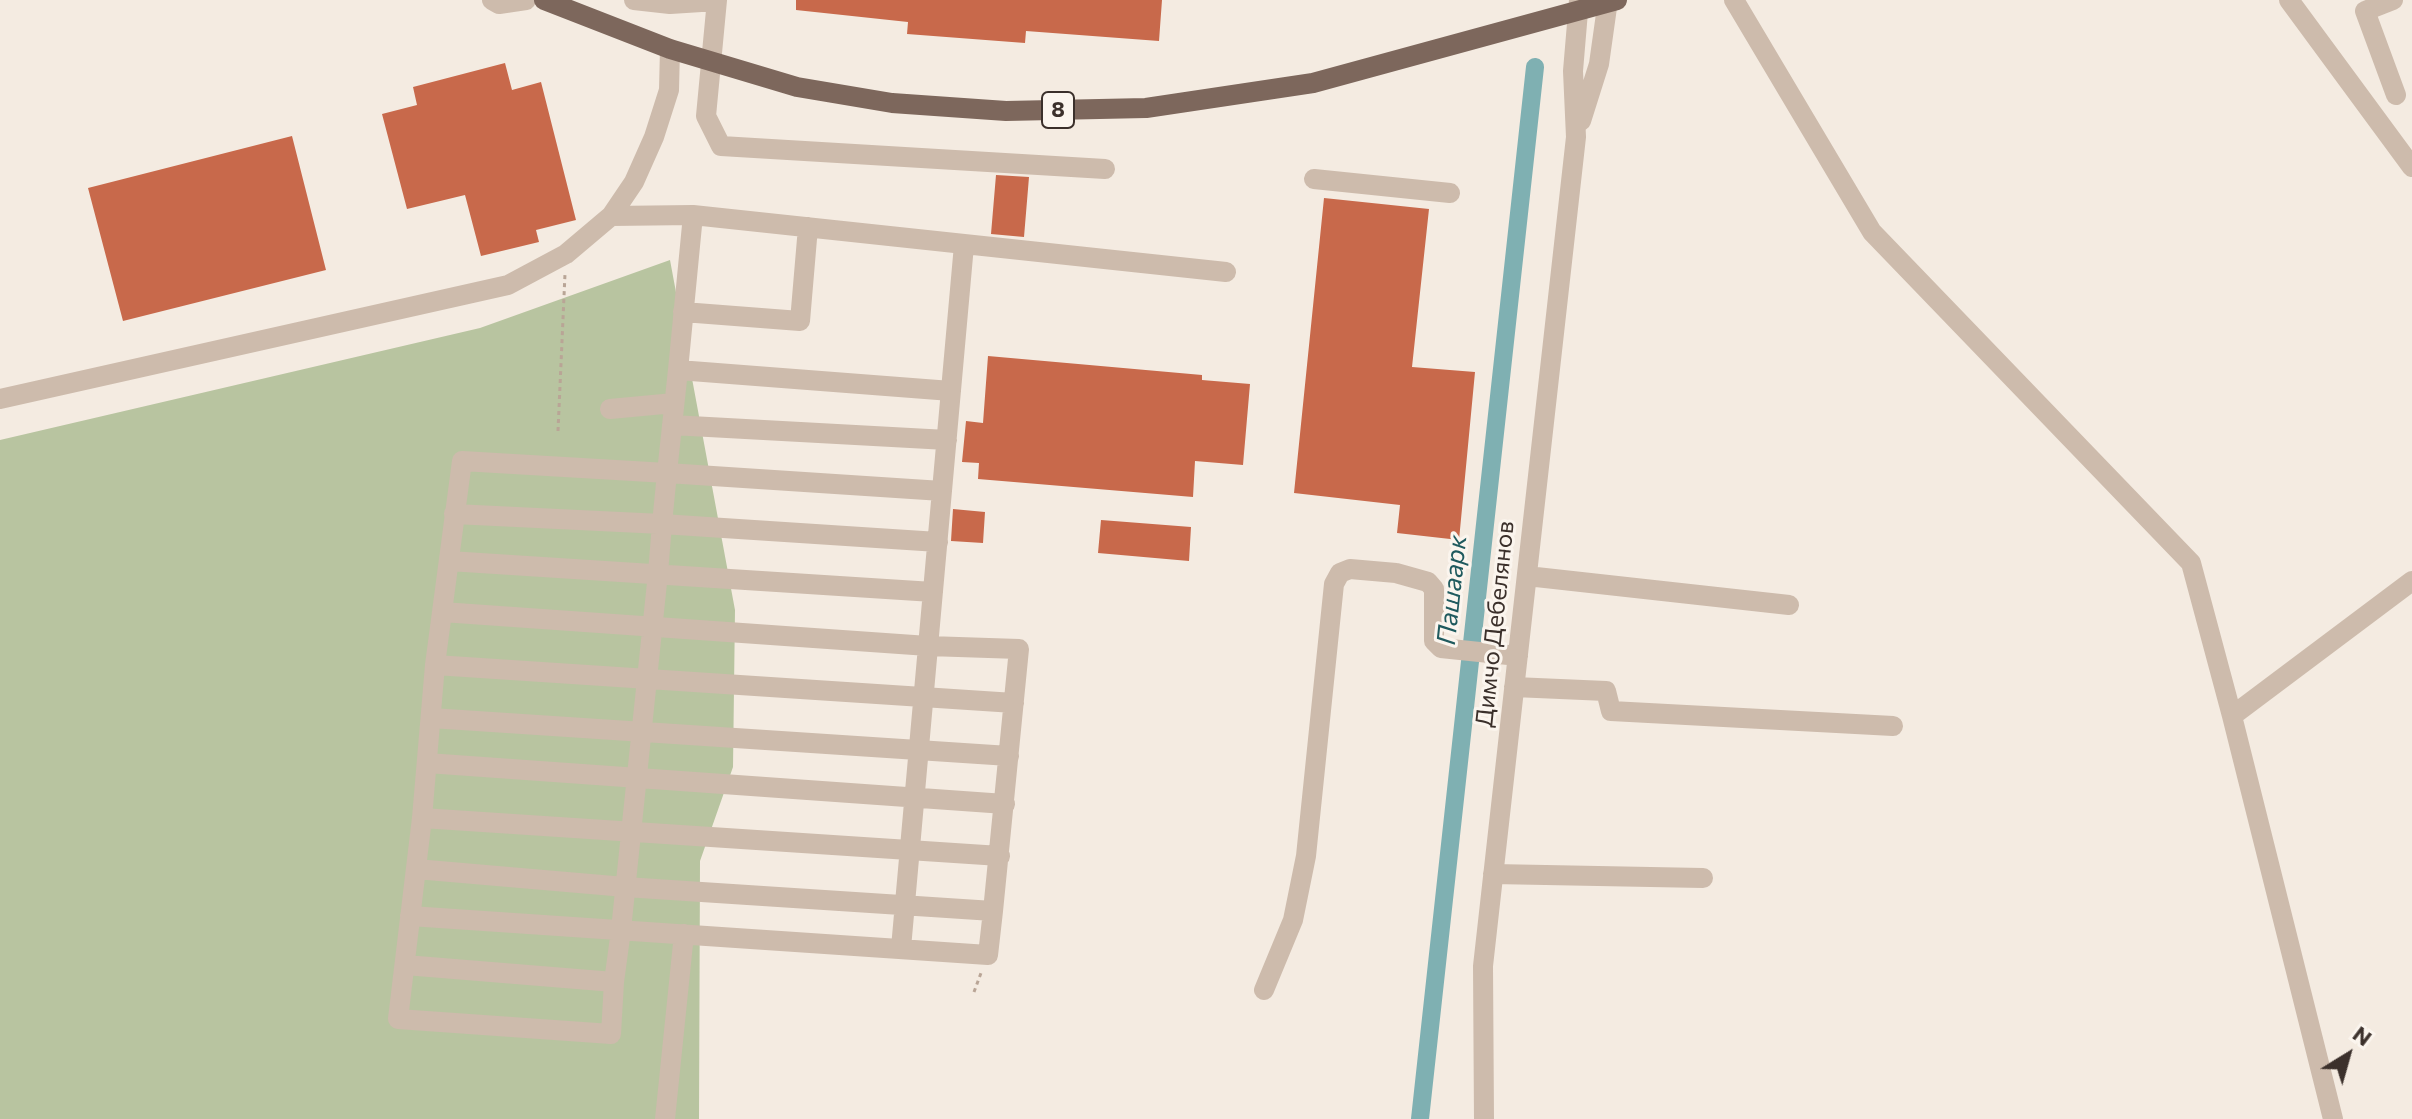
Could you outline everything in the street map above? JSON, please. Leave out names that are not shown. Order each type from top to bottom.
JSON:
[{"type":"main road","name":"8","points":[[544,0],[670,49],[797,87],[892,103],[1006,111],[1146,108],[1313,83],[1578,6],[1611,1]]},
{"type":"street","points":[[492,0],[499,4],[526,0]]},
{"type":"street","points":[[634,0],[670,4],[716,0],[706,116],[721,146],[1105,169]]},
{"type":"street","points":[[1734,0],[1872,232],[2191,563],[2333,1119]]},
{"type":"street","points":[[2289,0],[2412,167]]},
{"type":"street","points":[[2393,0],[2365,11],[2396,95]]},
{"type":"street","name":"Димчо Дебелянов","points":[[1576,137],[1599,64],[1611,1]]},
{"type":"street","name":"Димчо Дебелянов","points":[[1484,1119],[1483,966],[1576,137],[1573,71],[1578,6]]},
{"type":"street","points":[[0,399],[508,285],[566,254],[611,216],[634,182],[654,137],[669,90],[670,49]]},
{"type":"street","points":[[1314,179],[1450,193]]},
{"type":"street","points":[[611,216],[693,215],[1226,272]]},
{"type":"street","points":[[693,215],[678,370],[674,403],[672,425],[667,473],[662,524],[658,573],[614,982],[611,1034],[398,1019],[422,818],[435,665],[462,461],[667,473],[942,491]]},
{"type":"street","points":[[683,312],[800,321],[808,227]]},
{"type":"street","points":[[901,948],[964,245]]},
{"type":"street","points":[[678,370],[951,391]]},
{"type":"street","points":[[610,409],[674,403]]},
{"type":"street","points":[[672,425],[947,440]]},
{"type":"street","points":[[454,514],[938,542]]},
{"type":"street","points":[[449,561],[933,592]]},
{"type":"street","points":[[1264,990],[1293,920],[1306,856],[1334,584],[1340,573],[1350,569],[1396,573],[1428,582],[1434,589],[1434,641],[1441,648],[1518,656]]},
{"type":"street","points":[[1527,576],[1789,605]]},
{"type":"street","points":[[2232,716],[2412,581]]},
{"type":"street","points":[[410,916],[988,955],[1000,856],[1019,649],[928,646],[442,612]]},
{"type":"street","points":[[435,665],[1014,703]]},
{"type":"street","points":[[1514,687],[1606,691],[1611,711],[1893,726]]},
{"type":"street","points":[[431,718],[1009,756]]},
{"type":"street","points":[[427,763],[1005,804]]},
{"type":"street","points":[[422,818],[1000,856]]},
{"type":"street","points":[[416,869],[625,887],[993,911]]},
{"type":"street","points":[[1493,874],[1703,878]]},
{"type":"street","points":[[665,1119],[684,934]]},
{"type":"street","points":[[405,965],[614,982]]},
{"type":"path","points":[[558,431],[566,254]]},
{"type":"green space","points":[[670,260],[735,610],[733,767],[700,861],[699,1119],[0,1119],[0,440],[480,328]]},
{"type":"building","points":[[796,0],[1162,0],[1159,41],[1026,31],[1025,43],[907,34],[908,22],[796,10]]},
{"type":"building","points":[[505,63],[512,90],[541,82],[576,220],[536,230],[539,242],[481,256],[465,195],[407,209],[382,114],[417,105],[413,87]]},
{"type":"building","points":[[292,136],[326,270],[123,321],[88,188]]},
{"type":"building","points":[[996,175],[1029,177],[1024,237],[991,234]]},
{"type":"building","points":[[1324,198],[1429,209],[1412,367],[1475,372],[1459,540],[1397,533],[1400,505],[1294,493]]},
{"type":"building","points":[[988,356],[1202,375],[1202,380],[1250,384],[1243,465],[1195,461],[1193,497],[978,479],[979,463],[962,462],[966,421],[983,423]]},
{"type":"building","points":[[953,509],[985,512],[983,543],[951,541]]},
{"type":"building","points":[[1101,520],[1191,527],[1189,561],[1098,553]]},
{"type":"waterway","name":"Пашаарк","points":[[1420,1119],[1535,67]]}]
